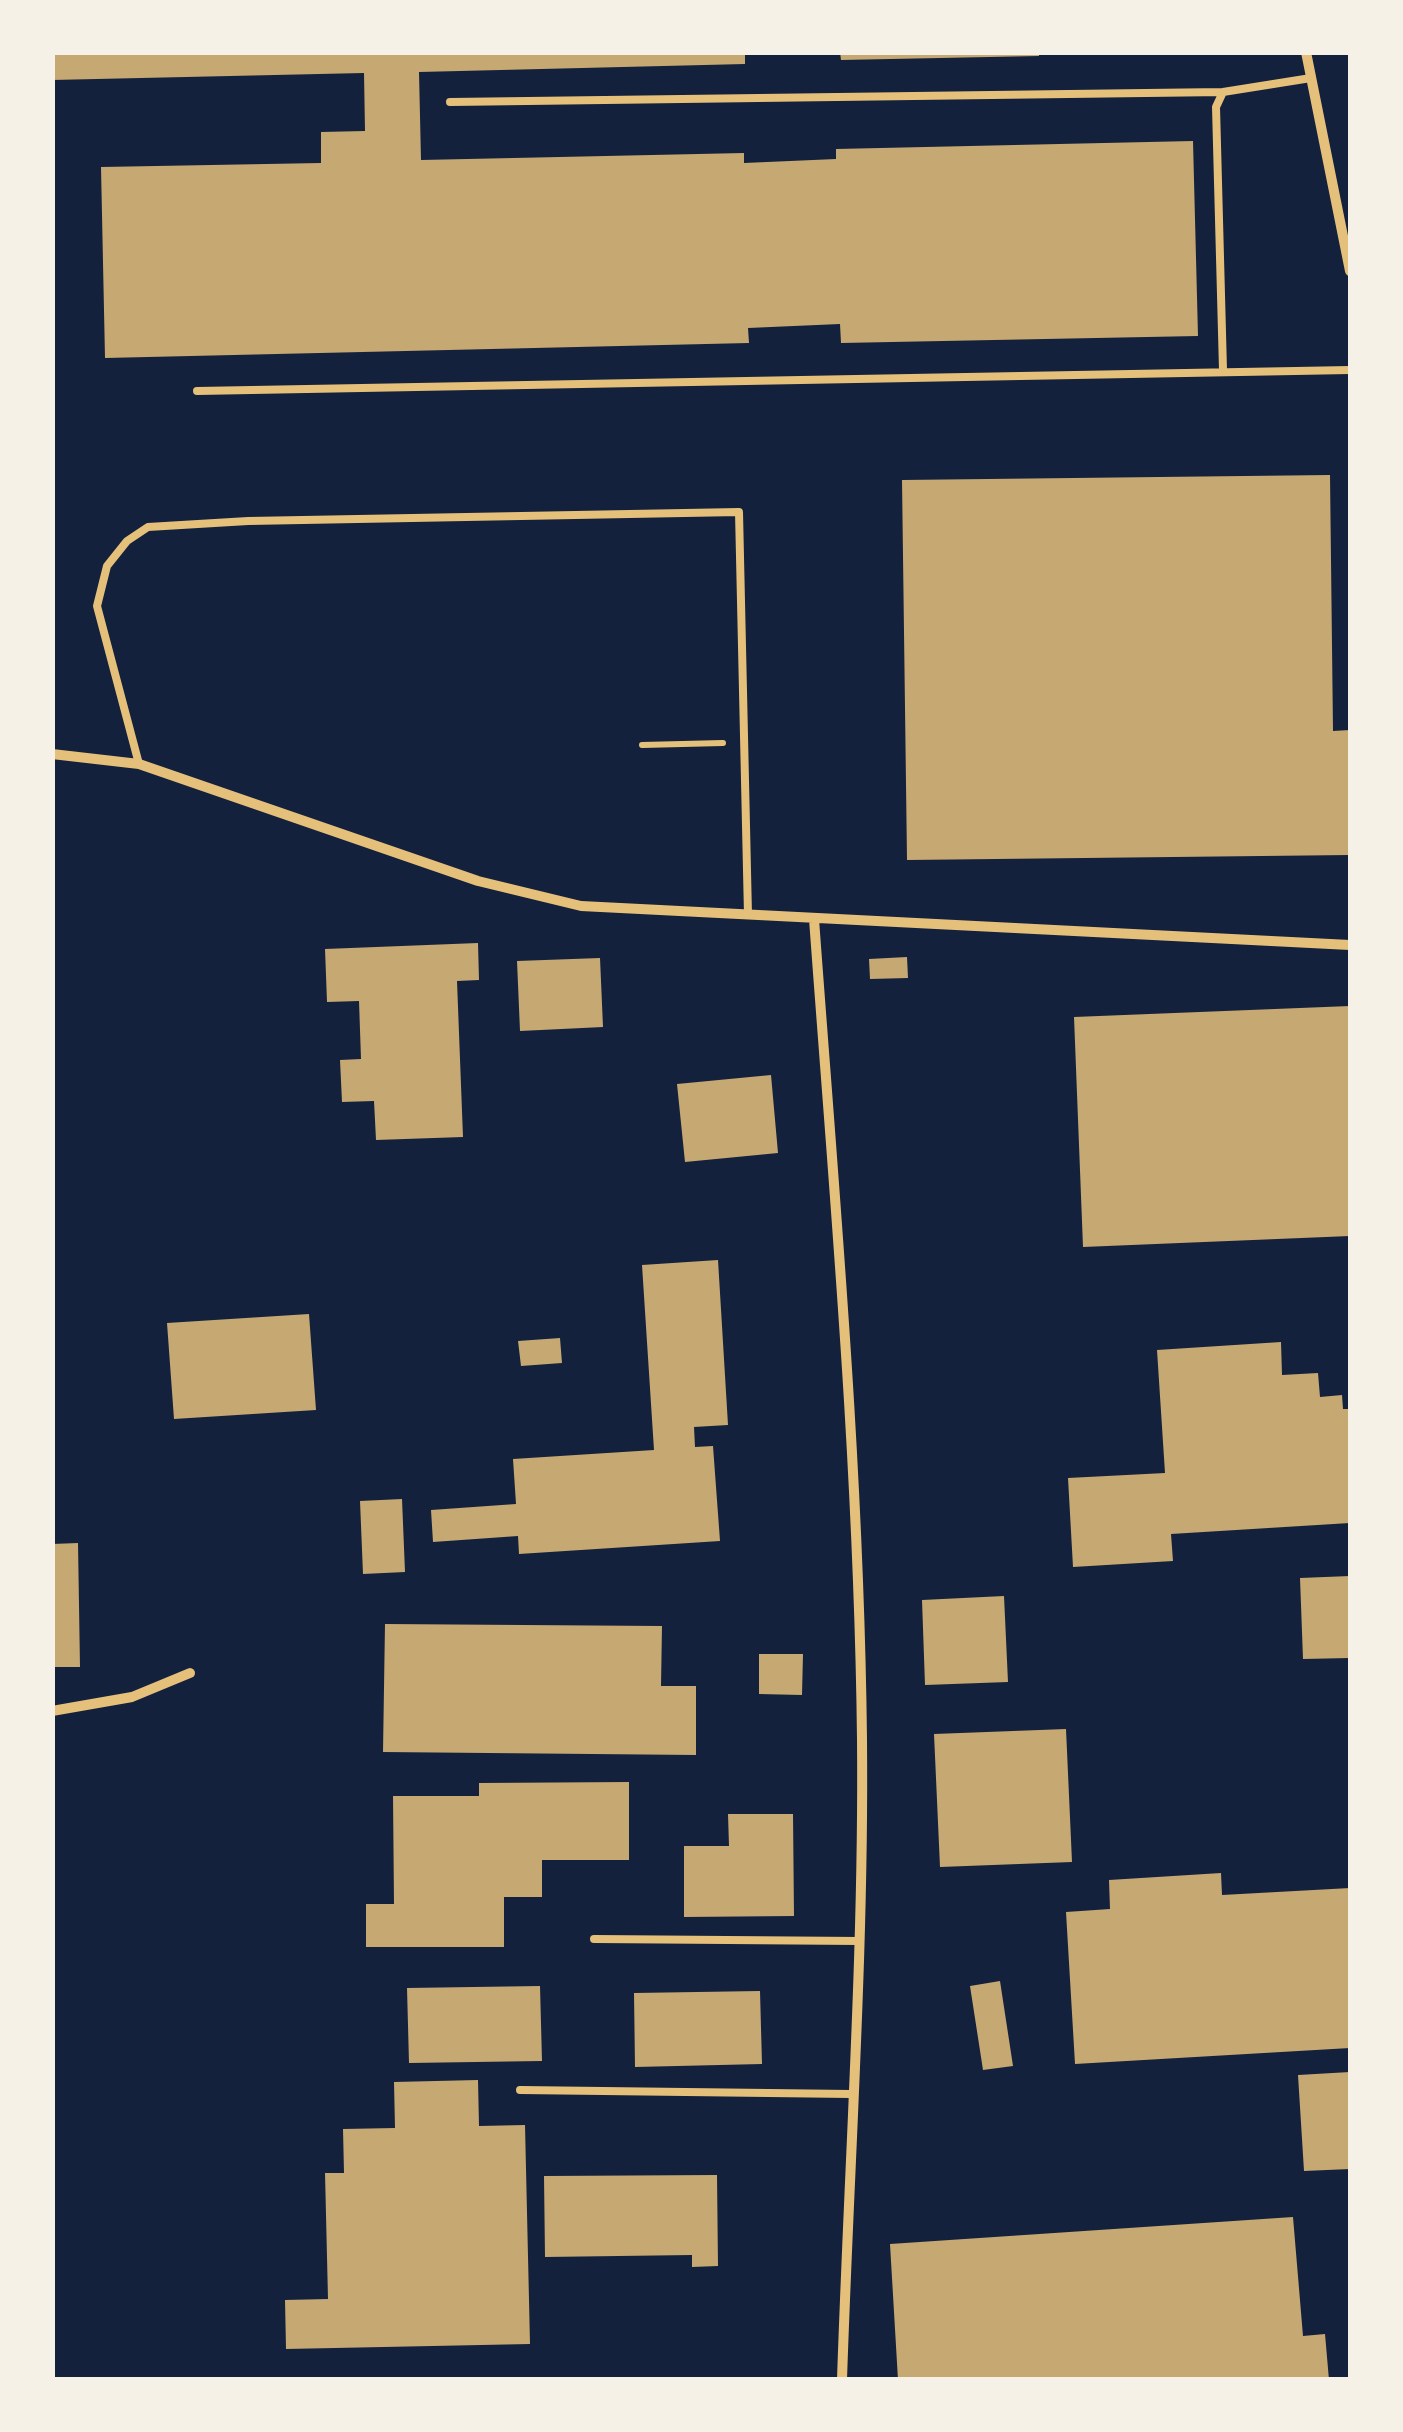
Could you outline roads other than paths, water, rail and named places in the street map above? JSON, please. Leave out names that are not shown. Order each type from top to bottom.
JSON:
[{"type":"street","points":[[1306,52],[1350,271]]},
{"type":"street","points":[[52,754],[139,764],[478,881],[582,906],[1350,945]]},
{"type":"street","points":[[814,919],[857,1558],[862,1740],[860,1941],[842,2380]]},
{"type":"street","points":[[52,1711],[132,1698],[190,1673]]},
{"type":"lane","points":[[450,102],[1224,92],[1311,78]]},
{"type":"lane","points":[[1223,370],[1216,108],[1224,92]]},
{"type":"lane","points":[[196,391],[1350,370]]},
{"type":"lane","points":[[139,764],[98,616],[107,566],[127,541],[148,527],[248,521],[738,512],[748,916]]},
{"type":"lane","points":[[594,1940],[860,1941]]},
{"type":"lane","points":[[520,2090],[851,2094]]}]
